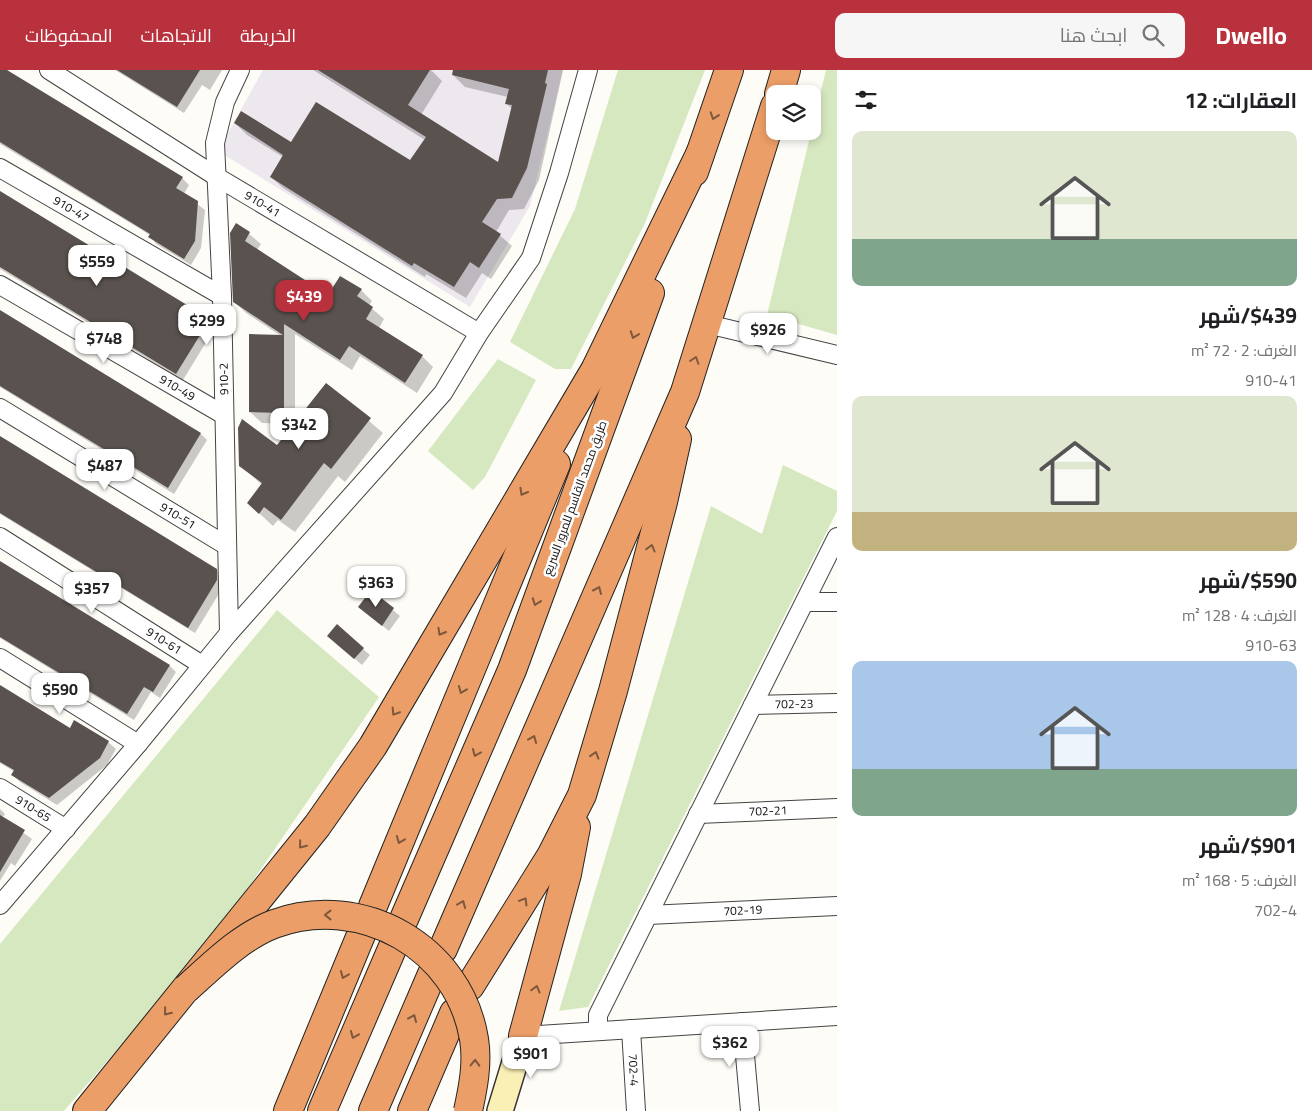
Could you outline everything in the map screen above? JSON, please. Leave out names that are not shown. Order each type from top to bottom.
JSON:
[{"type":"highway","name":"طريق محمد القاسم للمرور السريع","points":[[322,1111],[512,670],[730,70]]},
{"type":"highway","points":[[782,85],[786,70]]},
{"type":"highway","points":[[443,949],[685,392],[766,135]]},
{"type":"highway","points":[[288,1111],[595,370],[700,154]]},
{"type":"highway","points":[[87,1111],[346,787],[399,705],[595,370]]},
{"type":"highway","points":[[523,1036],[567,874],[582,795],[611,700],[664,502],[685,392]]},
{"type":"highway","points":[[470,986],[536,880],[582,795]]},
{"type":"highway","points":[[186,989],[238,943],[274,924],[329,914],[366,919],[384,925],[401,933],[430,957],[460,997],[474,1040],[474,1077],[468,1111]]},
{"type":"highway","points":[[373,1111],[432,974]]},
{"type":"highway","points":[[412,1111],[454,1013]]},
{"type":"street","name":"910-41","points":[[49,70],[216,177],[479,333]]},
{"type":"street","name":"910-2","points":[[229,633],[222,296],[215,143],[225,102],[240,70]]},
{"type":"street","points":[[0,905],[138,744],[202,664],[443,392],[479,333],[531,258],[559,174],[588,70]]},
{"type":"street","name":"910-47","points":[[0,168],[222,296]]},
{"type":"street","name":"910-49","points":[[0,285],[224,415]]},
{"type":"street","points":[[707,324],[837,355]]},
{"type":"street","name":"910-51","points":[[0,408],[227,546]]},
{"type":"street","name":"910-61","points":[[0,536],[202,664]]},
{"type":"street","points":[[598,1031],[598,1015],[837,537]]},
{"type":"street","points":[[805,602],[837,602]]},
{"type":"street","points":[[0,658],[138,744]]},
{"type":"street","name":"702-23","points":[[753,705],[837,703]]},
{"type":"street","name":"910-65","points":[[0,788],[66,829]]},
{"type":"street","name":"702-21","points":[[698,814],[837,808]]},
{"type":"street","name":"702-19","points":[[648,915],[837,906]]},
{"type":"street","points":[[500,1111],[523,1036],[837,1016]]},
{"type":"street","points":[[742,1022],[750,1111]]},
{"type":"street","name":"702-4","points":[[631,1029],[636,1111]]},
{"type":"shaded area","points":[[263,70],[563,70],[530,206],[470,307],[218,151]]},
{"type":"green space","points":[[618,70],[705,70],[645,223],[571,369],[555,369],[510,342],[575,209]]},
{"type":"green space","points":[[826,70],[837,70],[837,335],[767,315],[809,140],[821,140],[821,91]]},
{"type":"green space","points":[[498,359],[536,380],[485,477],[473,490],[428,451]]},
{"type":"green space","points":[[783,465],[837,491],[837,511],[588,1007],[559,1011],[711,506],[762,534]]},
{"type":"green space","points":[[277,610],[379,697],[213,939],[64,1111],[0,1111],[0,944]]},
{"type":"building","points":[[0,70],[7,70],[183,177],[176,188],[198,201],[195,241],[184,259],[148,237],[150,234],[0,142]]},
{"type":"building","points":[[117,70],[200,70],[177,107]]},
{"type":"building","points":[[318,70],[430,70],[408,105],[498,162],[512,105],[505,104],[509,89],[452,75],[453,70],[548,70],[545,83],[547,84],[527,168],[512,198],[497,199],[482,222],[501,234],[479,268],[470,262],[454,287],[414,263],[412,266],[270,177],[283,155],[234,123],[241,111],[291,142],[316,102],[410,160],[426,137]]},
{"type":"building","points":[[0,191],[210,319],[176,374],[0,267]]},
{"type":"building","points":[[236,223],[250,232],[245,241],[328,295],[340,276],[362,289],[357,296],[373,307],[366,319],[423,355],[405,383],[349,346],[340,360],[284,324],[284,413],[249,412],[249,334],[283,335],[233,302],[230,233]]},
{"type":"building","points":[[0,310],[201,433],[168,488],[0,386]]},
{"type":"building","points":[[326,383],[371,418],[331,469],[324,463],[281,520],[264,507],[259,514],[247,503],[262,483],[239,466],[238,428],[242,419],[277,445]]},
{"type":"building","points":[[0,436],[217,569],[217,580],[188,628],[0,513]]},
{"type":"building","points":[[0,561],[170,665],[153,692],[144,687],[127,714],[0,637]]},
{"type":"building","points":[[371,590],[394,608],[382,626],[358,607]]},
{"type":"building","points":[[337,624],[364,648],[354,659],[327,636]]},
{"type":"building","points":[[0,685],[70,728],[74,720],[109,741],[100,758],[49,798],[11,775],[14,770],[0,762]]},
{"type":"building","points":[[0,815],[25,830],[0,872]]}]
